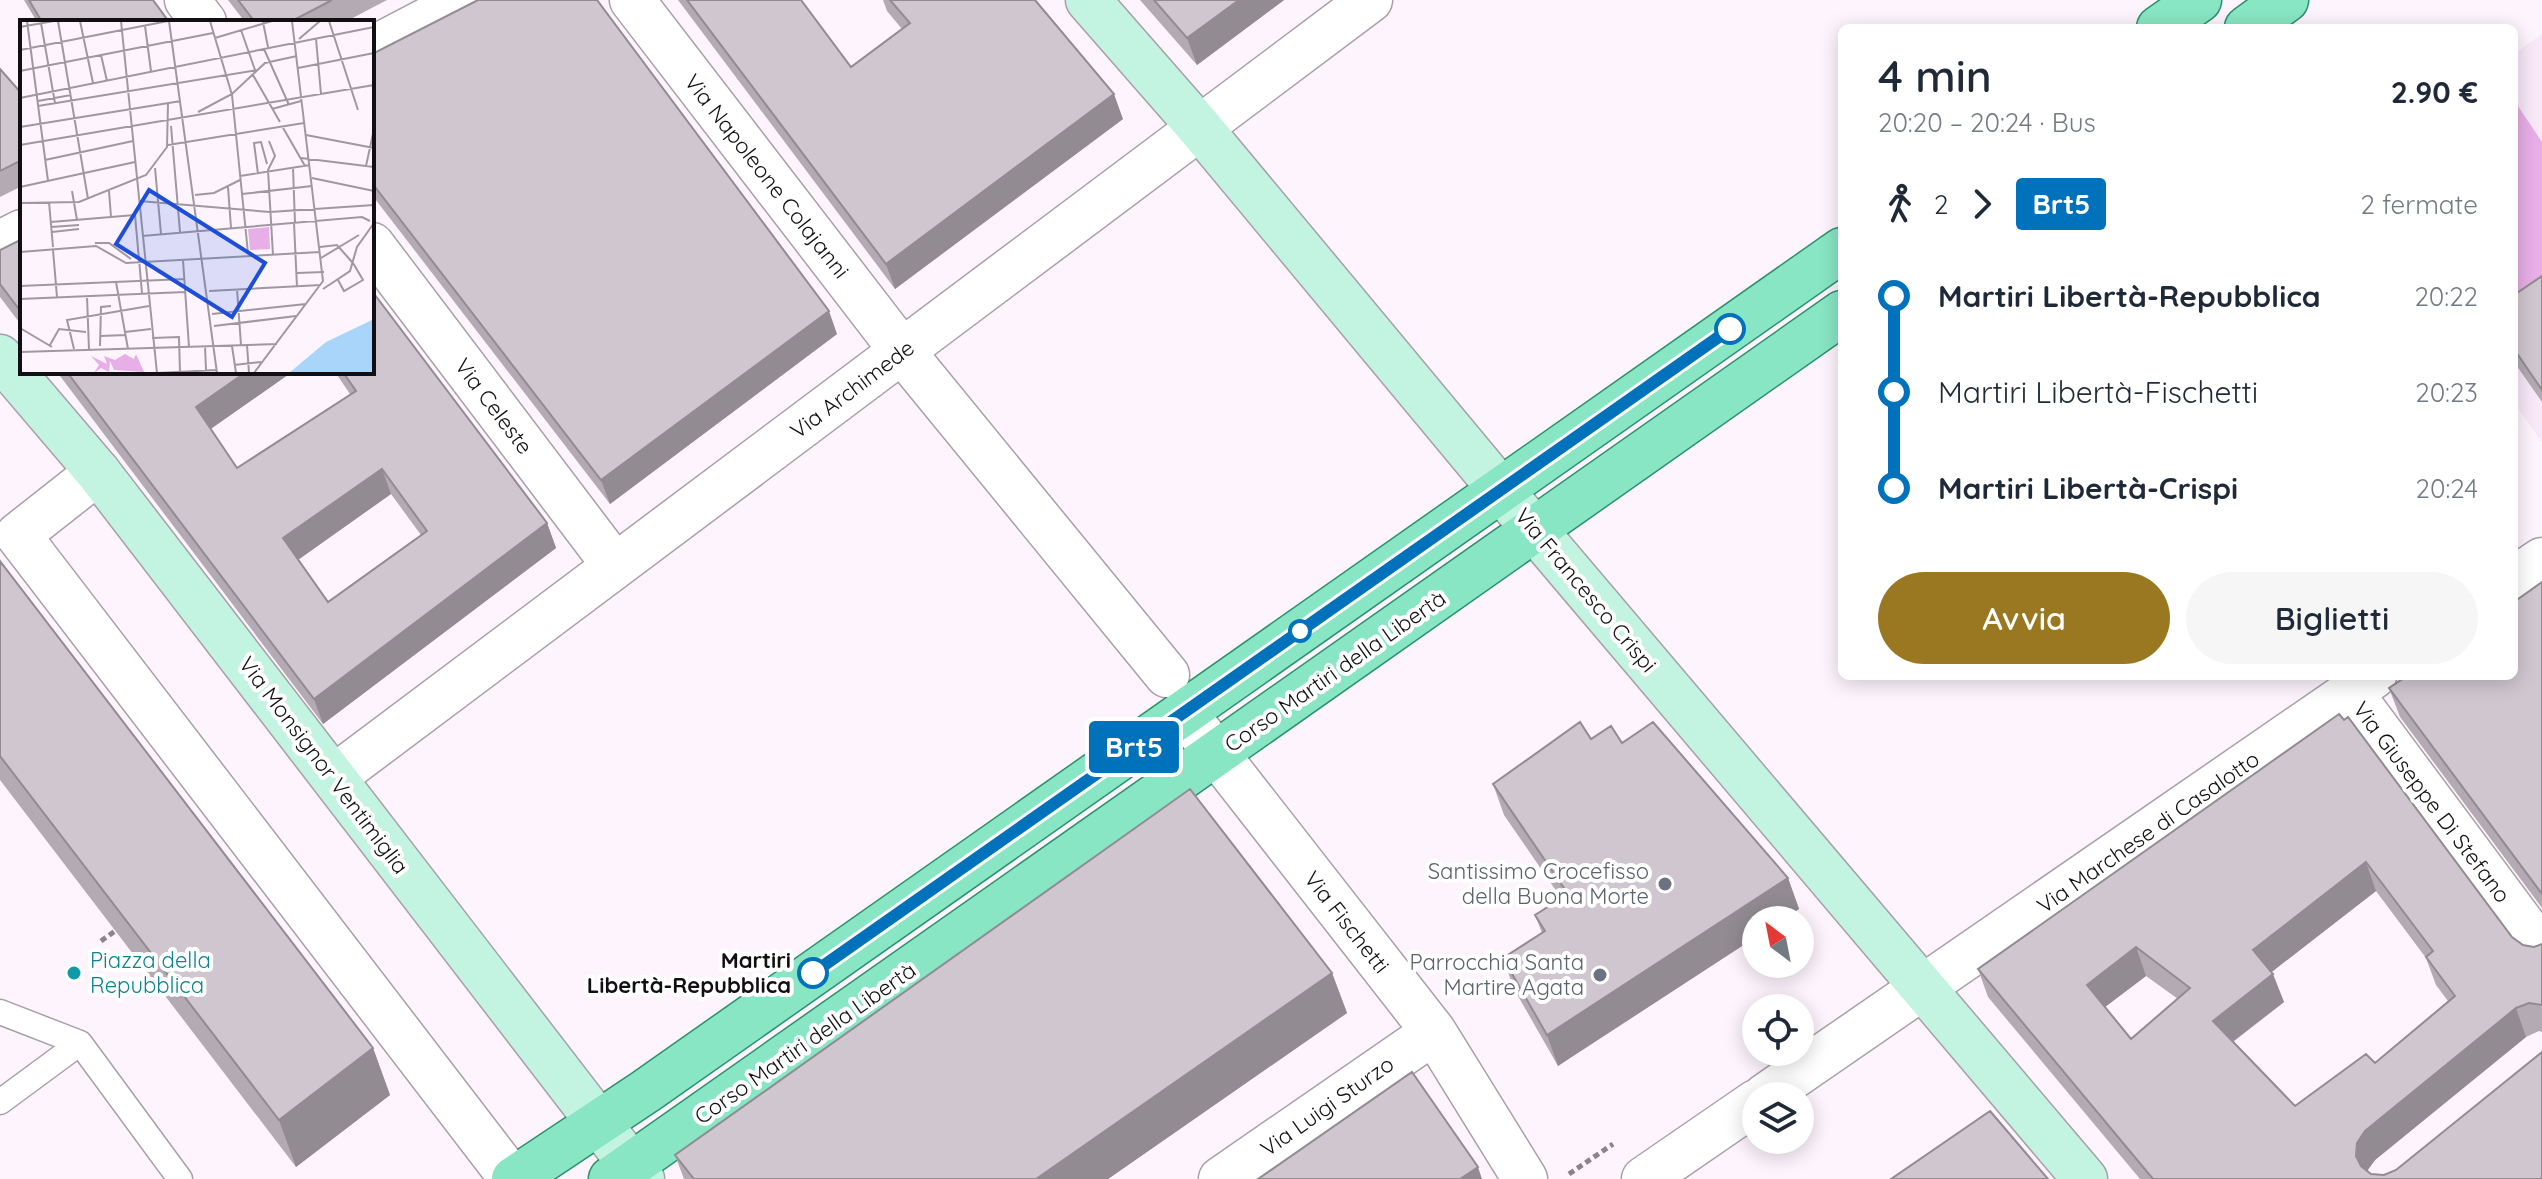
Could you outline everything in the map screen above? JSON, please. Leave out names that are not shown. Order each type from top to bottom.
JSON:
[{"type":"main road","name":"Via Francesco Crispi","points":[[1088,0],[1199,127],[1500,489],[2085,1179]]},
{"type":"main road","points":[[2253,24],[2286,0]]},
{"type":"main road","points":[[513,1179],[598,1123],[1175,694],[1500,489],[1838,253]]},
{"type":"main road","name":"Corso Martiri della Libertà","points":[[628,1174],[1838,316]]},
{"type":"main road","name":"Via Monsignor Ventimiglia","points":[[0,357],[98,472],[334,777],[598,1123],[628,1174]]},
{"type":"street","points":[[187,0],[202,20]]},
{"type":"street","points":[[374,48],[466,0]]},
{"type":"street","name":"Via Napoleone Colajanni","points":[[632,0],[902,351]]},
{"type":"street","name":"Via Archimede","points":[[334,777],[1370,0]]},
{"type":"street","points":[[0,243],[20,233]]},
{"type":"street","name":"Via Celeste","points":[[374,248],[615,566]]},
{"type":"street","name":"Via Fischetti","points":[[902,351],[1175,694],[1216,755],[1434,1032],[1525,1179]]},
{"type":"street","points":[[98,472],[9,541],[513,1179]]},
{"type":"street","points":[[2518,576],[2542,560]]},
{"type":"street","name":"Via Marchese di Casalotto","points":[[1785,1082],[2362,684]]},
{"type":"street","name":"Via Giuseppe Di Stefano","points":[[2362,684],[2542,950]]},
{"type":"street","name":"Via Luigi Sturzo","points":[[1221,1179],[1434,1032]]},
{"type":"street","points":[[1644,1179],[1742,1112]]},
{"type":"lane","points":[[0,1012],[80,1043],[180,1179]]},
{"type":"lane","points":[[0,1102],[80,1043]]},
{"type":"path","points":[[101,941],[115,931]]},
{"type":"path","points":[[122,968],[135,957]]},
{"type":"shaded area","points":[[2542,34],[2542,142],[2518,106],[2518,51]]},
{"type":"shaded area","points":[[2518,106],[2542,142],[2542,276],[2518,293]]},
{"type":"shaded area","points":[[2542,276],[2542,442],[2518,409],[2518,293]]},
{"type":"building","points":[[29,0],[153,0],[168,20],[41,20]]},
{"type":"building","points":[[238,0],[332,0],[294,20],[253,20]]},
{"type":"building","points":[[478,0],[597,0],[829,311],[601,480],[374,186],[374,53]]},
{"type":"building","points":[[687,0],[801,0],[851,67],[910,23],[890,0],[1035,0],[1114,94],[886,264]]},
{"type":"building","points":[[1154,0],[1239,0],[1187,38]]},
{"type":"building","points":[[0,69],[20,92],[20,161],[0,171]]},
{"type":"building","points":[[20,240],[20,310],[0,284],[0,250]]},
{"type":"building","points":[[2542,276],[2542,390],[2518,355],[2518,292]]},
{"type":"building","points":[[374,294],[547,523],[314,699],[69,374],[243,374],[196,407],[237,468],[356,391],[344,374],[374,374]],"holes":[[[382,469],[427,531],[328,602],[283,538]]]},
{"type":"building","points":[[0,561],[373,1048],[279,1120],[0,756]]},
{"type":"building","points":[[2542,582],[2542,894],[2389,688],[2401,680],[2518,680],[2518,599]]},
{"type":"building","points":[[2339,714],[2344,720],[2348,717],[2512,937],[2523,945],[2534,947],[2542,944],[2542,1005],[2529,1003],[2516,1008],[2365,1131],[2357,1143],[2356,1156],[2361,1166],[2371,1174],[2384,1175],[2396,1170],[2542,1052],[2541,1179],[2153,1179],[1978,969]],"holes":[[[2366,862],[2433,951],[2426,957],[2455,996],[2375,1063],[2366,1054],[2295,1106],[2213,1021],[2273,974],[2253,950]],[[2136,947],[2190,988],[2131,1039],[2087,985]]]},
{"type":"building","name":"Santissimo Crocefisso della Buona Morte","points":[[1580,722],[1591,739],[1611,726],[1622,743],[1653,722],[1788,878],[1547,1035],[1503,958],[1545,931],[1535,915],[1568,894],[1493,784]]},
{"type":"building","points":[[1190,789],[1332,973],[1036,1179],[694,1179],[675,1155]]},
{"type":"building","points":[[1412,1072],[1478,1167],[1460,1179],[1258,1179]]},
{"type":"building","points":[[1990,1111],[2048,1179],[1891,1179]]},
{"type":"bus line","name":"Brt5","points":[[813,973],[1730,329]]},
{"type":"place","name":"Santissimo Crocefisso della Buona Morte","points":[[1665,884]]},
{"type":"place","name":"Piazza della Repubblica","points":[[74,973]]},
{"type":"place","name":"Martiri Libertà-Repubblica","points":[[813,973]]},
{"type":"place","name":"Parrocchia Santa Martire Agata","points":[[1600,975]]}]
